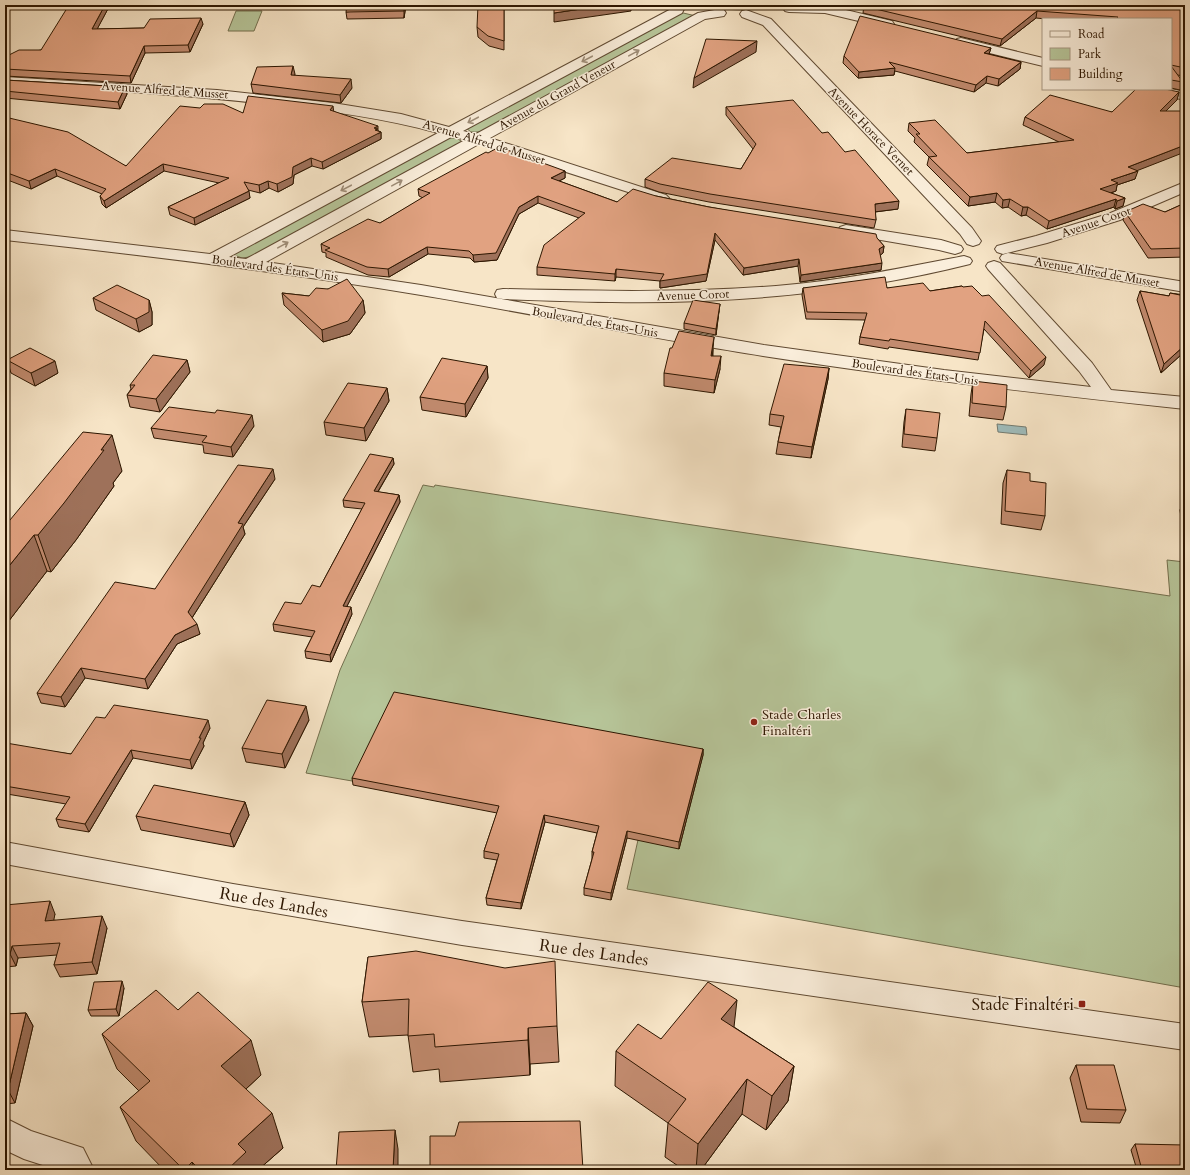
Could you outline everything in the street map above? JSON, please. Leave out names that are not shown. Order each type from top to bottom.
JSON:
[{"type":"street","name":"Avenue du Grand Veneur","points":[[213,259],[678,10],[680,5]]},
{"type":"street","points":[[684,5],[720,13],[772,15],[792,6],[821,7],[902,28]]},
{"type":"street","name":"Avenue du Grand Veneur","points":[[249,264],[702,16],[720,13]]},
{"type":"street","name":"Avenue Horace Vernet","points":[[772,15],[966,231],[973,241]]},
{"type":"street","points":[[948,39],[1042,62]]},
{"type":"street","name":"Avenue Alfred de Musset","points":[[5,82],[158,89],[270,99],[369,112],[401,118],[452,131],[671,200]]},
{"type":"street","points":[[1159,90],[1185,96]]},
{"type":"street","name":"Avenue Corot","points":[[1002,258],[1041,240],[1114,217],[1185,187]]},
{"type":"street","points":[[834,228],[941,245],[978,266],[1002,258]]},
{"type":"street","name":"Boulevard des États-Unis","points":[[5,235],[213,259],[421,290],[704,341],[868,366],[1046,389],[1185,403]]},
{"type":"street","points":[[959,255],[961,244],[973,241],[990,242],[1002,258]]},
{"type":"street","name":"Avenue Corot","points":[[421,290],[612,297],[776,291],[884,277],[959,255]]},
{"type":"street","name":"Avenue Alfred de Musset","points":[[1002,258],[1026,260],[1185,287]]},
{"type":"street","points":[[1002,258],[999,270],[1086,367],[1106,394]]},
{"type":"street","points":[[603,323],[612,297]]},
{"type":"street","name":"Rue des Landes","points":[[5,853],[91,870],[330,912],[605,954],[1185,1036]]},
{"type":"street","points":[[5,1133],[24,1144],[72,1159],[78,1170]]},
{"type":"green space","points":[[716,5],[779,5],[754,10],[711,8]]},
{"type":"green space","points":[[236,11],[262,11],[254,31],[228,31]]},
{"type":"green space","points":[[679,12],[696,16],[480,132],[471,132],[466,128]]},
{"type":"green space","points":[[448,138],[456,138],[463,142],[257,256],[242,258],[234,255],[234,253]]},
{"type":"green space","name":"Stade Charles Finaltéri","points":[[423,485],[434,487],[435,485],[1170,596],[1167,560],[1185,562],[1185,988],[627,889],[640,831],[306,773],[340,670]]},
{"type":"water","points":[[997,424],[1026,427],[1027,435],[998,432]]},
{"type":"building","points":[[69,5],[105,5],[92,29],[144,28],[150,19],[201,18],[188,45],[144,46],[130,76],[5,69],[5,57],[19,50],[41,50]]},
{"type":"building","points":[[347,5],[404,5],[404,11],[346,12]]},
{"type":"building","points":[[478,5],[504,5],[504,41],[488,36],[477,27]]},
{"type":"building","points":[[554,5],[608,5],[554,13]]},
{"type":"building","points":[[966,5],[972,8],[971,5],[1185,5],[1185,68],[1172,65],[1172,18],[1117,18],[1118,17],[1037,11],[1002,39],[863,6]]},
{"type":"building","points":[[860,16],[991,48],[984,53],[1021,62],[999,79],[987,76],[976,85],[889,62],[895,68],[859,72],[844,56]]},
{"type":"building","points":[[706,39],[757,41],[694,78]]},
{"type":"building","points":[[293,66],[291,75],[351,79],[340,95],[251,84],[257,67]]},
{"type":"building","points":[[1172,67],[1183,82],[1172,80]]},
{"type":"building","points":[[5,80],[125,87],[118,102],[5,91]]},
{"type":"building","points":[[1135,90],[1170,90],[1179,92],[1160,111],[1185,111],[1185,145],[1128,167],[1138,171],[1111,180],[1118,183],[1100,189],[1125,198],[1117,201],[1116,199],[1049,221],[1028,207],[1023,207],[1010,199],[1003,200],[997,193],[970,197],[929,157],[937,156],[916,134],[920,134],[909,123],[935,120],[967,153],[1074,140],[1025,117],[1050,95],[1112,112]]},
{"type":"building","points":[[248,96],[333,106],[330,110],[378,126],[374,128],[378,129],[375,130],[381,132],[322,162],[311,158],[293,167],[292,177],[277,184],[268,181],[259,185],[244,182],[249,191],[194,218],[168,207],[229,178],[163,164],[104,201],[100,196],[106,189],[55,169],[29,181],[5,172],[5,117],[68,132],[126,166],[180,106],[200,108],[204,104],[223,104],[243,113]]},
{"type":"building","points":[[793,100],[822,133],[828,132],[845,152],[855,150],[899,201],[875,204],[876,220],[710,194],[660,184],[645,179],[672,158],[741,169],[756,144],[726,107]]},
{"type":"building","points":[[499,147],[565,171],[551,178],[617,202],[633,189],[656,196],[709,207],[876,234],[877,238],[884,246],[879,249],[882,263],[801,275],[799,259],[744,268],[715,233],[707,274],[660,281],[664,274],[616,269],[615,274],[537,267],[544,245],[585,213],[538,196],[519,207],[496,253],[473,255],[469,251],[427,247],[388,269],[367,267],[325,250],[330,248],[321,244],[368,219],[380,223],[430,193],[418,189],[486,152],[488,153]]},
{"type":"building","points":[[1185,203],[1185,248],[1151,249],[1125,212],[1143,204],[1165,212]]},
{"type":"building","points":[[885,277],[887,288],[923,283],[930,291],[972,286],[982,296],[989,295],[1046,357],[1031,371],[985,321],[980,353],[890,339],[889,341],[860,337],[867,313],[807,312],[803,288]]},
{"type":"building","points":[[347,279],[363,300],[348,321],[322,330],[282,293],[309,296],[316,288],[328,289]]},
{"type":"building","points":[[117,285],[149,300],[149,312],[136,319],[93,298]]},
{"type":"building","points":[[1140,291],[1169,296],[1170,293],[1185,296],[1185,345],[1164,364]]},
{"type":"building","points":[[693,300],[720,304],[716,329],[684,323]]},
{"type":"building","points":[[679,331],[714,337],[711,356],[721,356],[715,380],[664,373],[670,348],[672,348]]},
{"type":"building","points":[[30,348],[55,361],[31,373],[7,360]]},
{"type":"building","points":[[153,355],[187,360],[156,399],[127,395],[135,385],[130,385]]},
{"type":"building","points":[[442,358],[487,366],[465,404],[420,397]]},
{"type":"building","points":[[784,364],[829,368],[812,447],[778,442],[784,416],[770,414]]},
{"type":"building","points":[[973,381],[1007,385],[1006,407],[972,403]]},
{"type":"building","points":[[348,383],[387,388],[364,428],[324,422]]},
{"type":"building","points":[[169,407],[215,413],[217,410],[252,415],[231,447],[202,442],[207,436],[151,428]]},
{"type":"building","points":[[906,409],[940,413],[937,438],[904,434]]},
{"type":"building","points":[[83,432],[112,435],[101,450],[104,450],[64,503],[38,535],[34,535],[5,571],[5,526]]},
{"type":"building","points":[[370,454],[393,458],[374,491],[399,495],[343,606],[351,607],[330,655],[305,651],[315,631],[273,624],[285,602],[301,604],[312,585],[320,587],[365,503],[343,500]]},
{"type":"building","points":[[238,465],[273,469],[238,523],[243,524],[188,612],[197,624],[175,635],[145,679],[81,668],[61,697],[37,693],[115,582],[155,589]]},
{"type":"building","points":[[1007,470],[1030,473],[1030,481],[1046,483],[1045,516],[1005,511]]},
{"type":"building","points":[[394,692],[703,749],[679,842],[627,831],[611,893],[584,888],[594,852],[592,852],[599,826],[544,815],[521,903],[486,898],[499,854],[484,851],[499,806],[352,778]]},
{"type":"building","points":[[267,700],[306,706],[282,754],[242,748]]},
{"type":"building","points":[[114,705],[208,720],[190,760],[131,750],[85,824],[56,819],[70,797],[5,786],[6,743],[71,754],[96,717],[105,718]]},
{"type":"building","points":[[154,785],[245,802],[230,834],[136,816]]},
{"type":"building","points":[[50,901],[45,921],[102,916],[92,962],[54,965],[60,943],[12,946],[10,954],[5,954],[5,905]]},
{"type":"building","points":[[416,951],[505,968],[555,961],[557,1026],[528,1028],[528,1040],[435,1047],[434,1034],[408,1036],[409,999],[362,1002],[368,957]]},
{"type":"building","points":[[122,981],[116,1009],[88,1010],[94,982]]},
{"type":"building","points":[[708,982],[737,1000],[721,1019],[794,1066],[772,1096],[747,1079],[698,1144],[668,1123],[686,1099],[616,1051],[638,1024],[661,1039]]},
{"type":"building","points":[[156,990],[178,1010],[198,992],[251,1040],[221,1066],[272,1113],[238,1144],[246,1152],[227,1170],[200,1170],[192,1162],[184,1170],[120,1107],[150,1081],[102,1034]]},
{"type":"building","points":[[26,1013],[8,1090],[5,1090],[5,1014]]},
{"type":"building","points":[[1076,1065],[1114,1065],[1126,1110],[1087,1109]]},
{"type":"building","points":[[580,1121],[583,1170],[430,1170],[430,1136],[455,1136],[459,1122]]},
{"type":"building","points":[[395,1130],[393,1170],[336,1170],[339,1132]]},
{"type":"building","points":[[1135,1144],[1185,1145],[1185,1170],[1142,1170]]},
{"type":"building","points":[[1093,1169],[1093,1170],[1026,1170]]},
{"type":"place","name":"Stade Charles Finaltéri","points":[[754,722]]},
{"type":"place","name":"Stade Finaltéri","points":[[1082,1004]]}]
